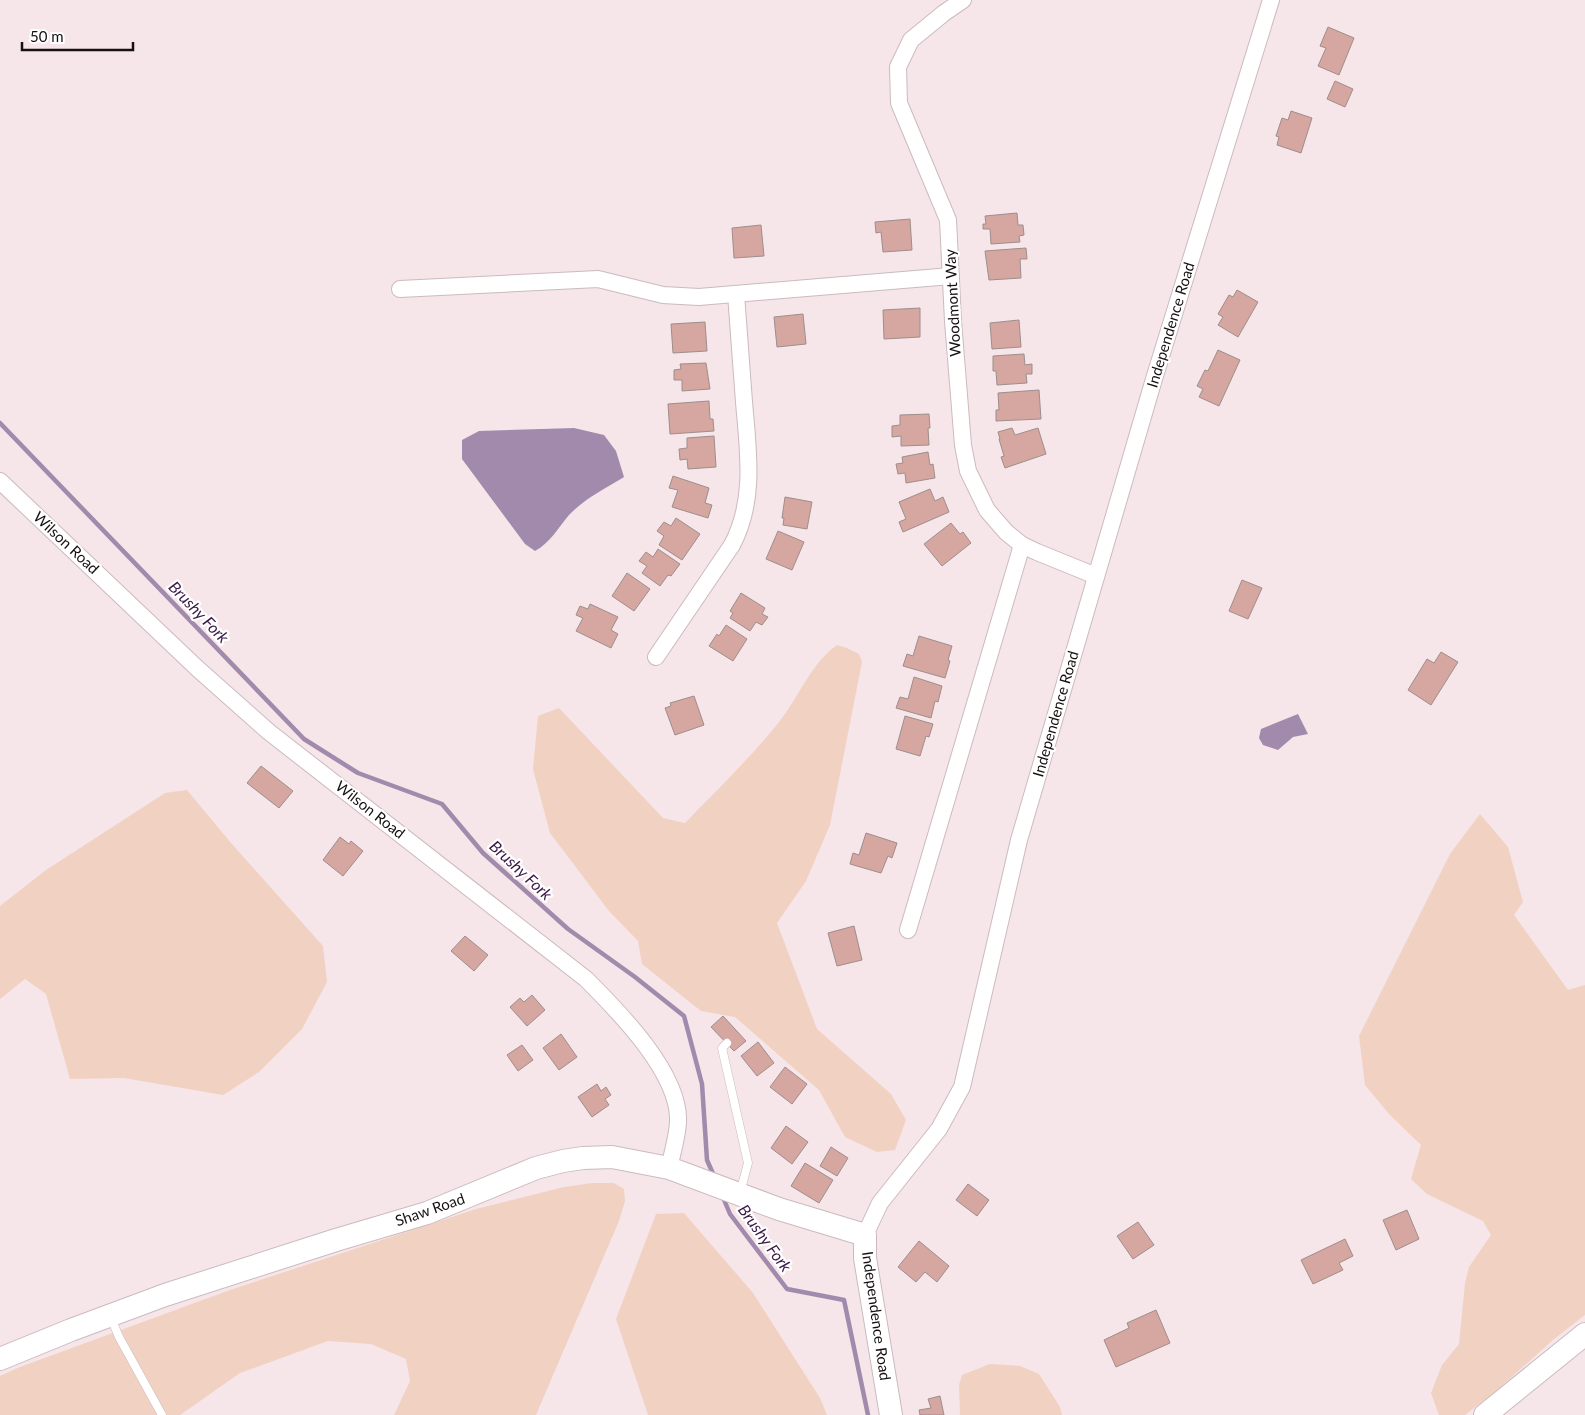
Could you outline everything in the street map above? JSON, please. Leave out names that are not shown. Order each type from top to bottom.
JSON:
[{"type":"main road","name":"Shaw Road","points":[[0,1359],[165,1295],[427,1213],[536,1168],[583,1158],[612,1158],[668,1168],[779,1209],[865,1235]]},
{"type":"main road","name":"Independence Road","points":[[865,1235],[864,1258],[891,1415]]},
{"type":"main road","points":[[1485,1415],[1585,1334]]},
{"type":"street","name":"Woodmont Way","points":[[963,0],[910,40],[898,67],[899,103],[948,220],[953,321],[963,445],[968,471],[987,510],[1006,532],[1022,545],[1096,576]]},
{"type":"street","name":"Independence Road","points":[[865,1235],[880,1203],[939,1128],[962,1087],[1019,840],[1154,379],[1271,0]]},
{"type":"street","points":[[400,289],[598,279],[663,295],[682,297],[951,276]]},
{"type":"street","points":[[656,657],[732,545],[746,509],[749,465],[736,294]]},
{"type":"street","name":"Wilson Road","points":[[0,481],[191,662],[268,732],[586,979],[614,1007],[638,1035],[654,1058],[667,1080],[674,1098],[678,1122],[668,1168]]},
{"type":"street","points":[[908,930],[1022,545]]},
{"type":"lane","points":[[727,1043],[722,1048],[748,1164],[739,1195]]},
{"type":"lane","points":[[110,1316],[119,1337],[162,1415]]},
{"type":"shaded area","points":[[574,428],[604,435],[616,451],[624,477],[581,504],[569,515],[549,540],[535,551],[525,544],[462,459],[462,440],[479,431]]},
{"type":"shaded area","points":[[837,645],[859,654],[862,662],[830,825],[806,881],[777,923],[817,1029],[891,1094],[906,1120],[895,1150],[877,1152],[845,1137],[819,1090],[735,1017],[701,1011],[642,964],[638,941],[609,911],[550,833],[533,769],[538,716],[559,708],[663,818],[685,823],[768,735],[786,712],[812,671],[828,652]]},
{"type":"shaded area","points":[[1298,714],[1308,734],[1293,737],[1278,750],[1263,745],[1259,738],[1261,729]]},
{"type":"shaded area","points":[[187,790],[231,843],[323,946],[327,982],[302,1029],[259,1072],[223,1095],[124,1078],[70,1079],[46,994],[25,979],[0,999],[0,906],[46,870],[165,793]]},
{"type":"shaded area","points":[[1480,814],[1508,847],[1523,902],[1514,915],[1568,990],[1585,985],[1585,1315],[1465,1415],[1439,1415],[1431,1393],[1442,1365],[1459,1344],[1465,1283],[1469,1267],[1491,1235],[1483,1221],[1427,1194],[1411,1179],[1421,1145],[1389,1114],[1365,1085],[1359,1036],[1450,854]]},
{"type":"shaded area","points":[[592,1183],[614,1183],[624,1189],[625,1201],[619,1221],[536,1415],[394,1415],[410,1381],[406,1359],[371,1344],[328,1341],[240,1373],[180,1415],[0,1415],[0,1376],[20,1367],[230,1290],[476,1209],[564,1187]]},
{"type":"shaded area","points":[[684,1213],[753,1293],[820,1398],[827,1415],[648,1415],[616,1319],[656,1214]]},
{"type":"shaded area","points":[[990,1364],[1020,1366],[1039,1374],[1060,1407],[1062,1415],[960,1415],[959,1385],[962,1375]]},
{"type":"building","points":[[1328,27],[1354,38],[1339,75],[1318,66],[1326,48],[1320,46]]},
{"type":"building","points":[[1335,81],[1353,89],[1345,107],[1327,99]]},
{"type":"building","points":[[1291,111],[1312,118],[1301,153],[1277,145],[1279,137],[1276,136],[1282,118],[1288,120]]},
{"type":"building","points":[[1017,213],[1018,225],[1023,225],[1024,235],[1019,236],[1020,242],[991,244],[990,229],[983,229],[983,224],[986,224],[985,216]]},
{"type":"building","points":[[910,219],[912,250],[883,252],[881,232],[876,233],[875,222]]},
{"type":"building","points":[[761,225],[764,256],[734,258],[732,228]]},
{"type":"building","points":[[1026,248],[1027,259],[1020,259],[1021,278],[989,280],[985,251]]},
{"type":"building","points":[[1237,290],[1258,302],[1238,337],[1218,325],[1223,317],[1218,314],[1229,295],[1233,297]]},
{"type":"building","points":[[920,308],[920,337],[884,339],[883,310]]},
{"type":"building","points":[[803,314],[806,344],[777,347],[774,317]]},
{"type":"building","points":[[1019,320],[1021,347],[992,349],[990,323]]},
{"type":"building","points":[[705,322],[707,351],[673,353],[671,324]]},
{"type":"building","points":[[1218,350],[1240,360],[1219,406],[1199,397],[1203,389],[1197,386],[1205,370],[1208,371]]},
{"type":"building","points":[[1024,354],[1025,365],[1032,364],[1032,374],[1026,374],[1027,383],[997,385],[996,371],[993,371],[993,356]]},
{"type":"building","points":[[706,363],[710,389],[682,391],[682,380],[674,380],[674,370],[681,369],[680,364]]},
{"type":"building","points":[[1039,390],[1041,419],[996,421],[996,410],[999,410],[998,393]]},
{"type":"building","points":[[709,401],[710,419],[713,419],[714,431],[670,434],[668,404]]},
{"type":"building","points":[[929,414],[929,445],[901,446],[901,436],[892,437],[892,426],[900,425],[900,415]]},
{"type":"building","points":[[1012,428],[1015,435],[1038,428],[1046,454],[1005,468],[1001,457],[1004,456],[998,432]]},
{"type":"building","points":[[714,436],[716,467],[688,469],[687,459],[680,460],[679,449],[687,448],[687,438]]},
{"type":"building","points":[[928,452],[930,465],[933,464],[935,478],[906,483],[905,473],[898,474],[896,464],[903,463],[902,457]]},
{"type":"building","points":[[673,476],[709,488],[705,503],[712,505],[708,518],[672,507],[678,490],[669,488]]},
{"type":"building","points":[[930,489],[935,501],[943,497],[949,512],[903,532],[899,522],[906,519],[899,502]]},
{"type":"building","points":[[785,497],[812,502],[807,529],[783,525]]},
{"type":"building","points":[[676,518],[700,534],[682,560],[659,545],[664,536],[657,531],[664,522],[671,526]]},
{"type":"building","points":[[951,523],[960,534],[963,532],[971,543],[942,566],[924,544]]},
{"type":"building","points":[[778,531],[804,542],[792,570],[766,559]]},
{"type":"building","points":[[658,549],[680,564],[660,586],[642,573],[647,566],[639,561],[646,552],[653,557]]},
{"type":"building","points":[[627,573],[650,589],[634,611],[612,596]]},
{"type":"building","points":[[1242,580],[1262,588],[1248,619],[1229,611]]},
{"type":"building","points":[[741,593],[765,608],[762,614],[768,617],[762,625],[756,622],[750,631],[730,618],[733,613],[730,611]]},
{"type":"building","points":[[590,604],[618,617],[611,630],[618,634],[611,648],[576,631],[583,618],[576,615],[580,606],[588,609]]},
{"type":"building","points":[[726,625],[747,639],[733,661],[709,646]]},
{"type":"building","points":[[919,636],[952,646],[945,678],[903,666],[907,654],[913,656]]},
{"type":"building","points":[[1441,652],[1458,662],[1431,705],[1408,690],[1427,659],[1434,663]]},
{"type":"building","points":[[914,677],[942,686],[938,702],[935,701],[931,718],[896,708],[900,697],[908,699]]},
{"type":"building","points":[[694,696],[704,725],[675,735],[665,708],[671,706],[670,703]]},
{"type":"building","points":[[905,716],[933,724],[929,737],[926,736],[920,756],[896,749]]},
{"type":"building","points":[[261,766],[293,791],[279,808],[247,783]]},
{"type":"building","points":[[866,833],[897,843],[892,858],[888,856],[881,873],[850,864],[853,853],[859,855]]},
{"type":"building","points":[[340,837],[349,844],[351,841],[363,851],[343,876],[323,860]]},
{"type":"building","points":[[854,926],[862,960],[837,966],[828,933]]},
{"type":"building","points":[[465,936],[488,955],[474,971],[451,951]]},
{"type":"building","points":[[532,995],[545,1010],[527,1026],[510,1007],[520,998],[524,1002]]},
{"type":"building","points":[[723,1016],[746,1041],[734,1051],[711,1027]]},
{"type":"building","points":[[561,1034],[577,1057],[559,1070],[543,1048]]},
{"type":"building","points":[[758,1042],[774,1063],[757,1076],[741,1056]]},
{"type":"building","points":[[522,1045],[533,1060],[518,1071],[507,1055]]},
{"type":"building","points":[[785,1067],[807,1084],[792,1104],[770,1087]]},
{"type":"building","points":[[597,1084],[601,1091],[606,1087],[611,1095],[605,1099],[609,1105],[592,1117],[578,1097]]},
{"type":"building","points":[[786,1126],[808,1142],[792,1164],[771,1148]]},
{"type":"building","points":[[831,1147],[848,1158],[837,1176],[820,1166]]},
{"type":"building","points":[[805,1163],[833,1180],[819,1203],[791,1186]]},
{"type":"building","points":[[968,1184],[989,1200],[977,1216],[956,1200]]},
{"type":"building","points":[[1407,1210],[1419,1239],[1396,1250],[1383,1220]]},
{"type":"building","points":[[1138,1222],[1154,1245],[1133,1259],[1117,1236]]},
{"type":"building","points":[[1345,1239],[1353,1256],[1339,1263],[1343,1270],[1313,1284],[1301,1260]]},
{"type":"building","points":[[919,1241],[949,1266],[937,1282],[925,1272],[916,1282],[898,1267]]},
{"type":"building","points":[[1156,1310],[1170,1343],[1116,1367],[1104,1340],[1129,1328],[1127,1323]]},
{"type":"building","points":[[940,1396],[944,1415],[920,1415],[919,1410],[931,1408],[928,1399]]},
{"type":"waterway","name":"Brushy Fork","points":[[0,423],[304,739],[358,773],[442,804],[483,853],[568,929],[635,977],[684,1016],[702,1084],[707,1160],[714,1176]]},
{"type":"waterway","name":"Brushy Fork","points":[[722,1195],[730,1214],[787,1289],[844,1300],[868,1415]]}]
